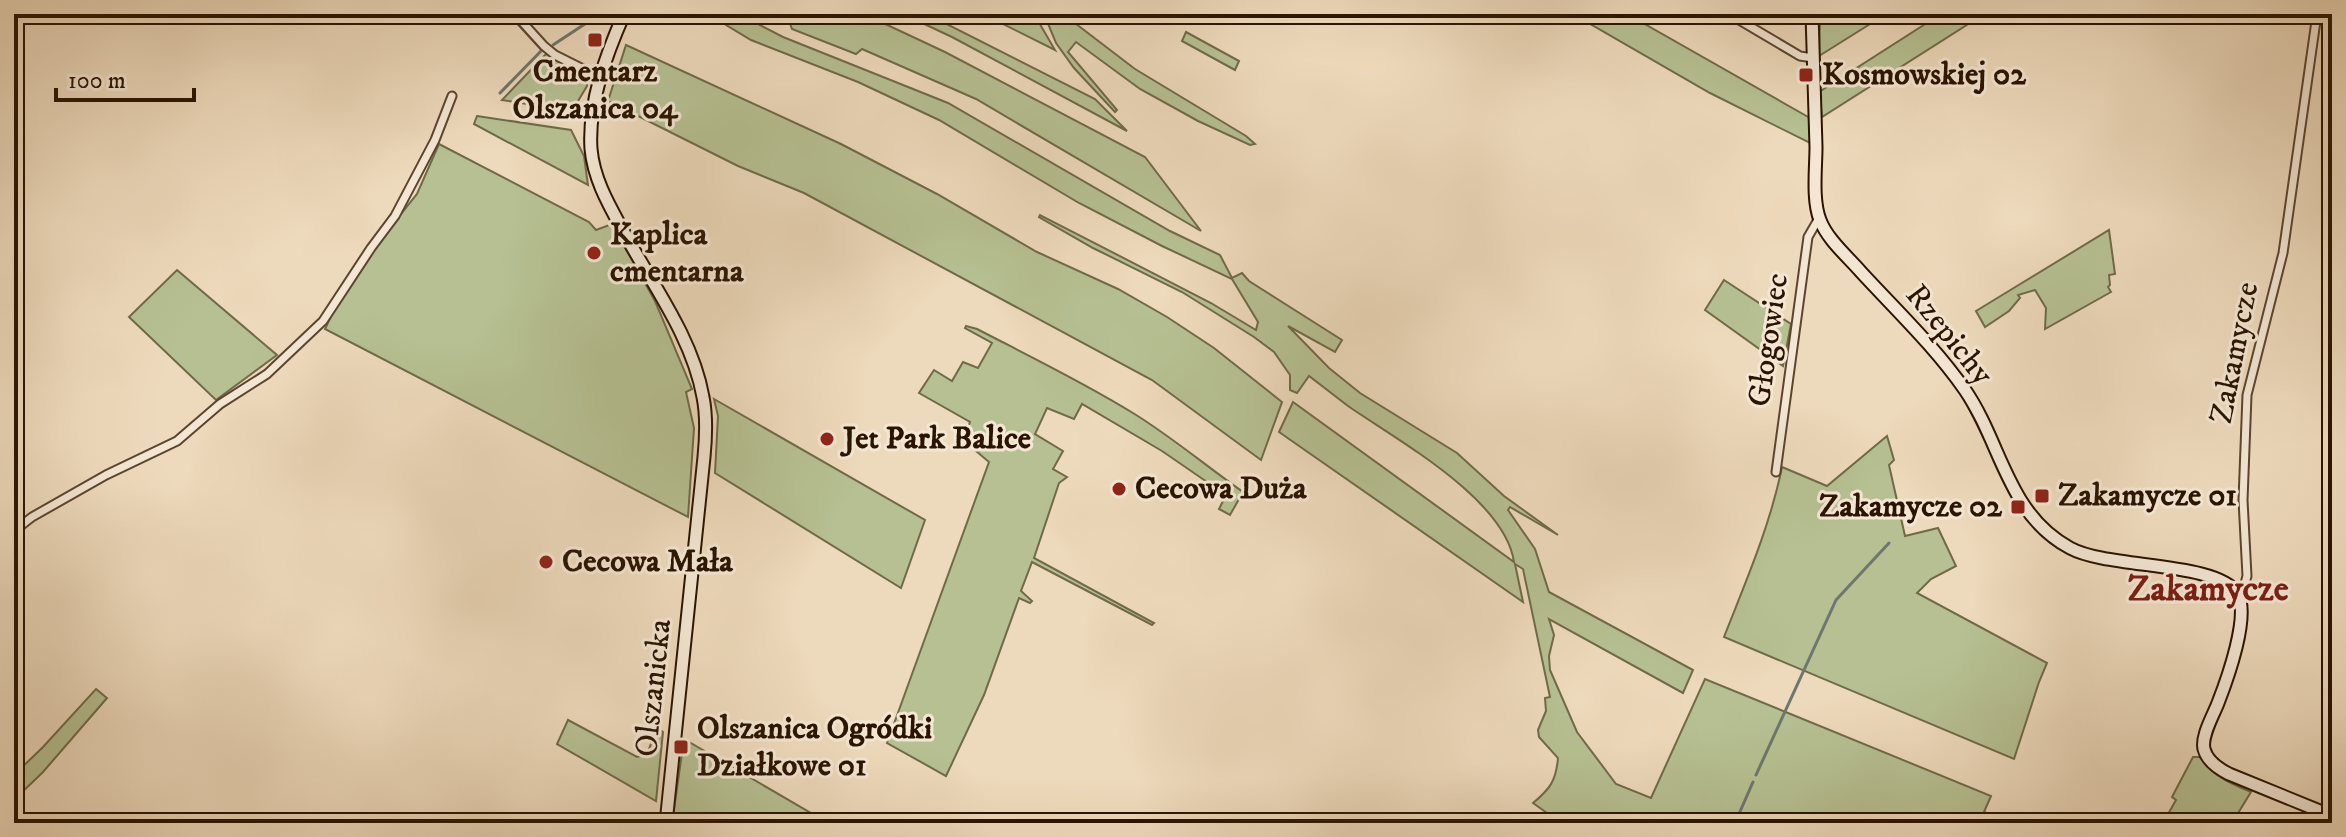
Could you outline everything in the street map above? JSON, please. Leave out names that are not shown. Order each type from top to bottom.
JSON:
[{"type":"street","points":[[515,14],[555,55],[601,78]]},
{"type":"street","name":"Olszanicka","points":[[624,14],[601,78],[591,132],[592,155],[611,208],[685,344],[701,386],[705,407],[704,457],[666,823]]},
{"type":"street","points":[[1729,14],[1800,56],[1813,58]]},
{"type":"street","points":[[1812,14],[1819,218]]},
{"type":"street","name":"Zakamycze","points":[[2317,14],[2283,253],[2247,395],[2243,500],[2247,576],[2239,596],[2242,613],[2240,628],[2222,693],[2203,745],[2205,753],[2220,769],[2332,816]]},
{"type":"street","points":[[14,531],[32,517],[106,475],[177,441],[220,404],[267,374],[323,321],[401,205],[435,140],[452,96]]},
{"type":"street","name":"Rzepichy","points":[[1819,218],[1842,251],[1950,369],[1975,408],[2016,494],[2047,534],[2093,558],[2210,577],[2233,588],[2239,596]]},
{"type":"street","name":"Głogowiec","points":[[1776,472],[1808,237],[1819,218]]},
{"type":"green space","points":[[708,14],[739,14],[783,37],[948,103],[1170,231],[1220,255],[1232,278],[1242,273],[1249,281],[1342,340],[1335,352],[1288,326],[1329,368],[1360,393],[1457,453],[1504,496],[1558,535],[1510,507],[1508,510],[1535,549],[1549,592],[1693,670],[1683,693],[1549,619],[1554,635],[1549,656],[1550,670],[1577,732],[1616,784],[1651,798],[1705,679],[1991,796],[1984,812],[2010,823],[1561,823],[1533,803],[1551,784],[1558,758],[1539,737],[1538,730],[1546,711],[1545,698],[1550,697],[1523,569],[1515,564],[1523,602],[1279,432],[1293,402],[1514,562],[1506,539],[1491,516],[1470,494],[1446,473],[1309,376],[1297,393],[1290,390],[1290,375],[1274,352],[1254,337],[1182,292],[1039,217],[1211,303],[1256,330],[1258,322],[1232,279],[1079,203],[939,120],[858,82],[751,40]]},
{"type":"green space","points":[[776,14],[864,14],[945,52],[1145,157],[1201,231],[976,99],[862,49],[856,54],[792,29],[789,21]]},
{"type":"green space","points":[[903,14],[927,14],[1095,99],[1127,131],[952,37]]},
{"type":"green space","points":[[983,14],[1034,14],[1055,50]]},
{"type":"green space","points":[[1044,14],[1063,14],[1135,69],[1255,144],[1250,145],[1198,121],[1140,89],[1076,42],[1068,52],[1117,110],[1115,112],[1074,68],[1056,43]]},
{"type":"green space","points":[[1582,14],[1627,14],[1810,118],[1810,143],[1710,93],[1580,18]]},
{"type":"green space","points":[[1826,14],[1886,14],[1819,56],[1820,18]]},
{"type":"green space","points":[[1941,14],[1984,14],[1822,117],[1819,92]]},
{"type":"green space","points":[[1186,32],[1239,61],[1235,70],[1182,41]]},
{"type":"green space","points":[[626,45],[841,144],[937,194],[1037,252],[1118,289],[1167,317],[1214,348],[1282,402],[1261,460],[1152,380],[804,193],[738,166],[608,101]]},
{"type":"green space","points":[[546,54],[586,79],[587,86],[578,101],[565,110],[502,100]]},
{"type":"green space","points":[[477,116],[571,130],[584,156],[588,185],[474,124]]},
{"type":"green space","points":[[439,144],[589,222],[596,230],[612,224],[655,301],[692,389],[686,392],[694,428],[688,517],[325,329],[376,245],[417,194]]},
{"type":"green space","points":[[2109,230],[2115,274],[2109,275],[2111,292],[2045,329],[2046,308],[2035,290],[2018,295],[2020,298],[2009,311],[1985,327],[1976,311]]},
{"type":"green space","points":[[177,270],[277,355],[216,400],[129,317]]},
{"type":"green space","points":[[1724,280],[1791,324],[1783,366],[1705,310]]},
{"type":"green space","points":[[966,326],[1114,402],[1243,492],[1230,515],[1219,509],[1226,495],[1162,451],[1082,404],[1074,419],[1047,408],[1035,434],[1063,451],[1053,469],[1067,477],[1059,483],[1034,558],[1154,623],[1152,625],[1032,562],[1021,591],[1032,601],[1019,598],[984,695],[946,776],[887,743],[989,462],[963,440],[970,422],[919,393],[934,370],[952,381],[963,362],[978,368],[992,343]]},
{"type":"green space","points":[[714,399],[925,520],[901,588],[715,473],[718,416]]},
{"type":"green space","points":[[1887,436],[1894,460],[1889,465],[1905,536],[1938,528],[1956,566],[1931,579],[1917,593],[2047,663],[2014,759],[1724,637],[1764,532],[1782,467],[1827,486]]},
{"type":"green space","points":[[96,689],[107,698],[43,772],[14,800],[14,775]]},
{"type":"green space","points":[[568,720],[637,757],[647,754],[657,728],[663,732],[656,801],[557,744]]},
{"type":"green space","points":[[684,739],[828,823],[704,823],[695,818],[692,823],[672,823]]},
{"type":"green space","points":[[2193,757],[2201,757],[2217,774],[2251,792],[2232,823],[2163,823],[2176,800],[2172,797]]},
{"type":"waterway","points":[[500,93],[542,50],[509,14]]},
{"type":"waterway","points":[[553,45],[600,14]]},
{"type":"waterway","points":[[1756,775],[1836,600],[1889,543]]},
{"type":"waterway","points":[[1735,823],[1753,782]]},
{"type":"place","name":"Cmentarz Olszanica 04","points":[[595,40]]},
{"type":"place","name":"Kosmowskiej 02","points":[[1806,75]]},
{"type":"place","name":"Kaplica cmentarna","points":[[594,253]]},
{"type":"place","name":"Jet Park Balice","points":[[827,439]]},
{"type":"place","name":"Cecowa Duża","points":[[1119,489]]},
{"type":"place","name":"Zakamycze 01","points":[[2042,496]]},
{"type":"place","name":"Zakamycze 02","points":[[2018,507]]},
{"type":"place","name":"Cecowa Mała","points":[[546,562]]},
{"type":"place","name":"Olszanica Ogródki Działkowe 01","points":[[681,747]]},
{"type":"district","name":"Zakamycze","points":[[2208,589]]}]
